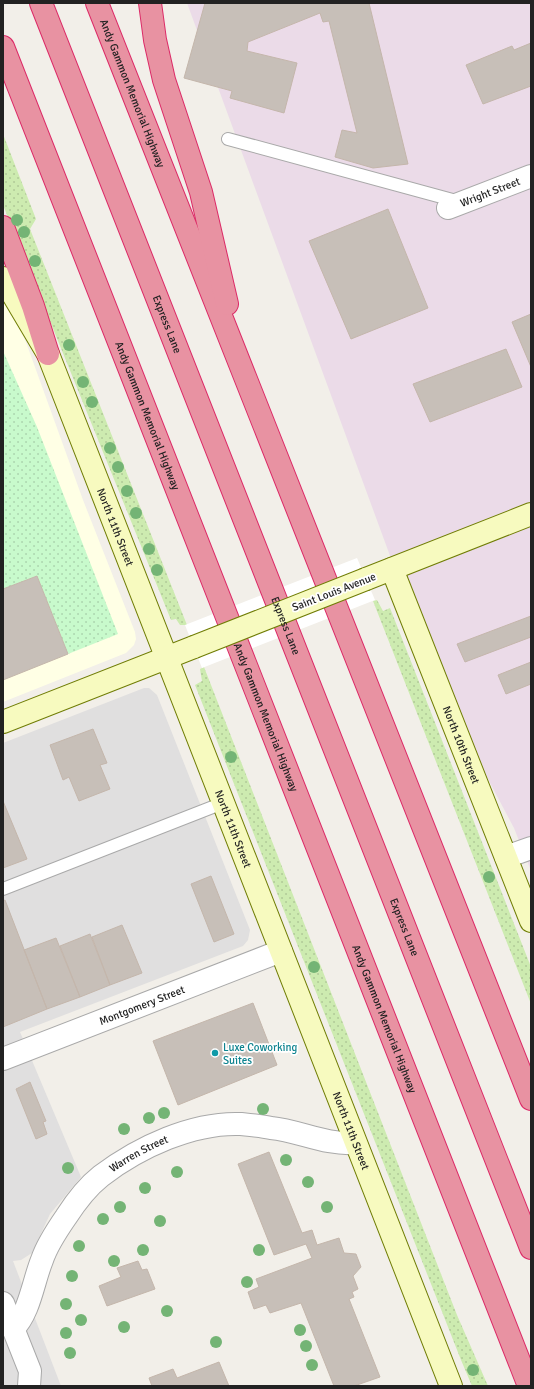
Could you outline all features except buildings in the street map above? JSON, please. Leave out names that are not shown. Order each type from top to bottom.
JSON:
[{"type":"highway","name":"Express Lane","points":[[41,3],[531,1248]]},
{"type":"highway","name":"Andy Gammon Memorial Highway","points":[[98,3],[531,1098]]},
{"type":"highway","points":[[150,3],[155,40],[164,80],[201,192],[245,377]]},
{"type":"highway","name":"Andy Gammon Memorial Highway","points":[[3,47],[529,1386]]},
{"type":"highway","points":[[3,227],[34,306],[48,354]]},
{"type":"street","name":"Wright Street","points":[[455,205],[531,176]]},
{"type":"street","name":"North 11th Street","points":[[3,278],[48,354],[281,951],[354,1143],[451,1386]]},
{"type":"street","name":"Saint Louis Avenue","points":[[3,722],[531,514]]},
{"type":"street","name":"North 10th Street","points":[[392,569],[531,920]]},
{"type":"street","points":[[506,857],[531,848]]},
{"type":"street","name":"Montgomery Street","points":[[3,1059],[281,951]]},
{"type":"street","name":"Warren Street","points":[[13,1329],[24,1315],[42,1257],[60,1225],[76,1202],[100,1177],[125,1160],[153,1145],[184,1133],[212,1126],[240,1124],[274,1128],[328,1142],[343,1144],[354,1143]]},
{"type":"street","points":[[3,1303],[30,1371],[29,1386]]},
{"type":"lane","points":[[228,139],[455,205]]},
{"type":"lane","points":[[3,889],[223,803]]},
{"type":"shaded area","points":[[187,3],[531,3],[531,871],[514,828],[436,681]]},
{"type":"shaded area","points":[[3,295],[15,315],[27,345],[83,500],[135,632],[136,639],[134,645],[126,653],[3,702]]},
{"type":"shaded area","points":[[144,688],[149,688],[157,695],[250,930],[248,940],[243,946],[20,1032],[81,1177],[50,1214],[32,1253],[21,1260],[13,1261],[61,1386],[3,1386],[3,743]]},
{"type":"green space","points":[[3,134],[36,219],[30,229],[187,625],[180,625],[176,619],[171,620],[3,205]]},
{"type":"green space","points":[[3,351],[37,427],[118,634],[68,654],[37,576],[3,589]]},
{"type":"green space","points":[[377,600],[383,611],[390,608],[531,967],[531,1004],[373,601]]},
{"type":"green space","points":[[204,667],[457,1315],[488,1386],[472,1386],[461,1360],[195,685],[202,681],[200,669]]},
{"type":"pier","points":[[357,558],[375,600],[202,668],[185,625]]},
{"type":"place","name":"Luxe Coworking Suites","points":[[215,1053]]}]
